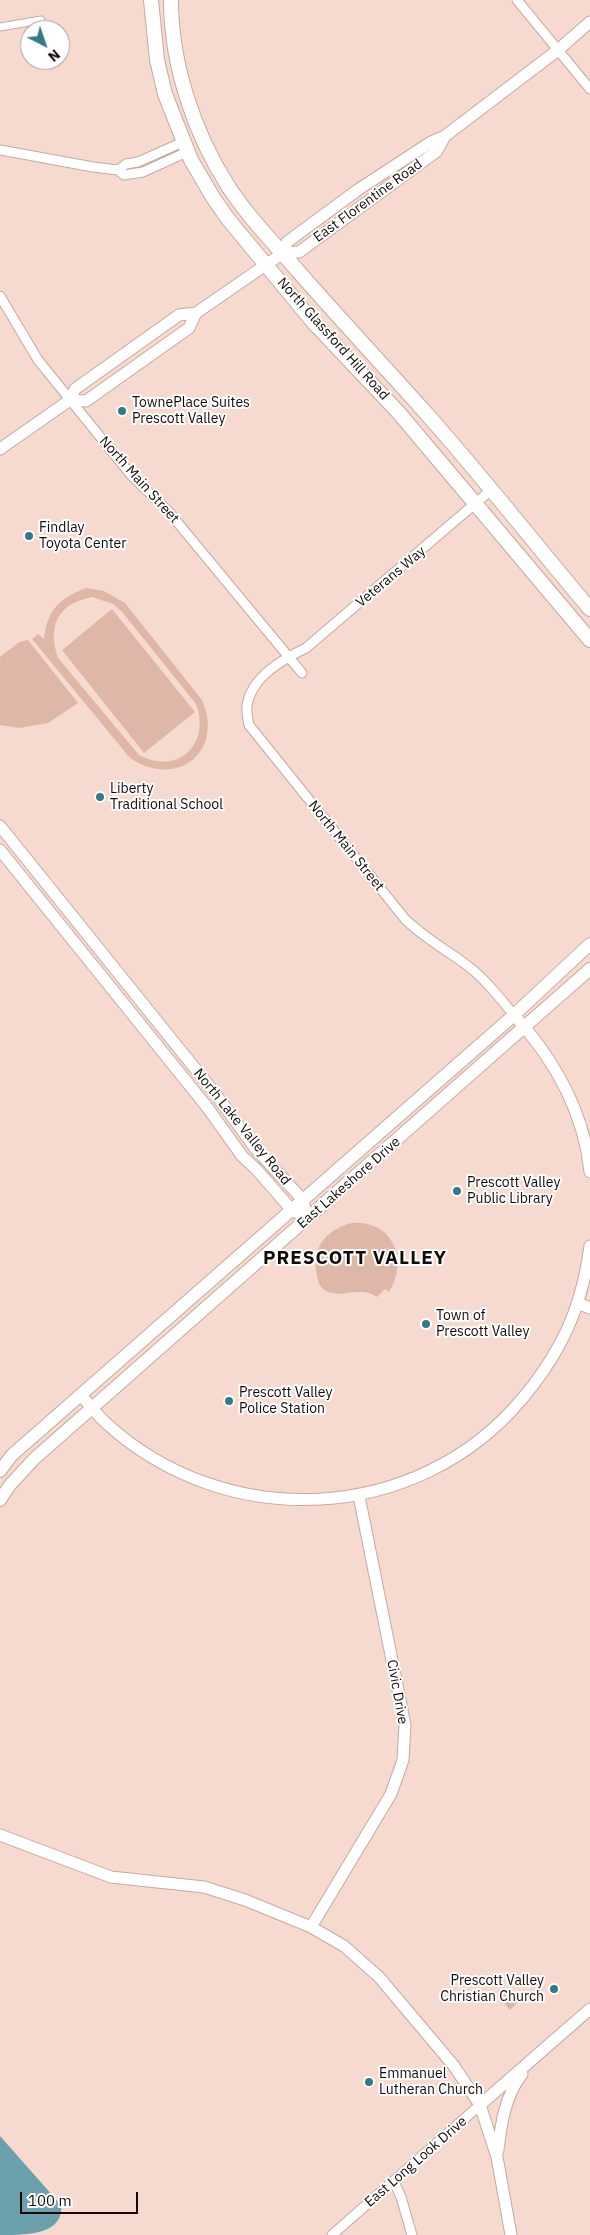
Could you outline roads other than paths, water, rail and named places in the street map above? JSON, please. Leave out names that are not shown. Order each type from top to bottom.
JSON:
[{"type":"main road","name":"North Glassford Hill Road","points":[[151,0],[158,60],[165,94],[185,147],[214,199],[314,323],[399,413],[590,640]]},
{"type":"main road","name":"North Glassford Hill Road","points":[[171,0],[174,38],[183,81],[195,120],[229,187],[252,218],[426,414],[590,609]]},
{"type":"main road","name":"East Lakeshore Drive","points":[[0,1471],[12,1455],[514,1015],[590,944]]},
{"type":"main road","name":"East Lakeshore Drive","points":[[0,1500],[10,1485],[34,1459],[590,969]]},
{"type":"street","points":[[517,0],[590,89]]},
{"type":"street","name":"East Florentine Road","points":[[1,451],[70,400],[75,389],[179,315],[196,313],[283,253],[298,252],[354,212],[437,151],[445,136],[558,50],[590,22]]},
{"type":"street","points":[[0,27],[20,24]]},
{"type":"street","points":[[0,150],[93,168],[118,170],[126,164],[185,147]]},
{"type":"street","name":"North Main Street","points":[[0,296],[38,360],[70,400],[131,475],[168,511],[302,673]]},
{"type":"street","name":"East Florentine Road","points":[[70,400],[86,401],[189,328],[196,313]]},
{"type":"street","name":"Veterans Way","points":[[288,657],[306,648],[491,490]]},
{"type":"street","name":"North Main Street","points":[[288,657],[264,675],[252,690],[247,706],[249,725],[405,919],[419,933],[486,981],[514,1015]]},
{"type":"street","name":"North Lake Valley Road","points":[[0,826],[214,1092],[255,1148],[303,1200]]},
{"type":"street","name":"North Lake Valley Road","points":[[0,850],[207,1107],[242,1156],[256,1168],[292,1210],[307,1219]]},
{"type":"street","points":[[514,1015],[550,1062],[569,1094],[582,1130],[590,1172]]},
{"type":"street","points":[[303,1200],[307,1219]]},
{"type":"street","points":[[81,1395],[106,1423],[136,1447],[167,1466],[204,1482],[241,1493],[288,1500],[321,1500],[358,1496],[402,1482],[431,1470],[456,1456],[494,1428],[517,1404],[542,1372],[560,1341],[582,1288],[590,1246]]},
{"type":"street","points":[[577,1303],[590,1308]]},
{"type":"street","name":"Civic Drive","points":[[311,1927],[391,1794],[403,1760],[405,1725],[358,1496]]},
{"type":"street","points":[[0,1835],[111,1877],[204,1887],[246,1900],[311,1927],[344,1946],[379,1976],[454,2066],[480,2105],[497,2157],[511,2235]]},
{"type":"street","name":"East Long Look Drive","points":[[332,2235],[590,2009]]},
{"type":"street","points":[[497,2157],[504,2113],[510,2093],[536,2056]]},
{"type":"street","points":[[394,2182],[401,2197],[412,2235]]},
{"type":"water","points":[[0,2136],[61,2205],[60,2215],[50,2228],[21,2235],[0,2235]]},
{"type":"place","name":"TownePlace Suites Prescott Valley","points":[[122,411]]},
{"type":"place","name":"Findlay Toyota Center","points":[[29,536]]},
{"type":"place","name":"Liberty Traditional School","points":[[100,797]]},
{"type":"place","name":"Prescott Valley Public Library","points":[[457,1191]]},
{"type":"place","name":"Town of Prescott Valley","points":[[426,1324]]},
{"type":"place","name":"Prescott Valley Police Station","points":[[229,1401]]},
{"type":"place","name":"Prescott Valley Christian Church","points":[[554,1989]]},
{"type":"place","name":"Emmanuel Lutheran Church","points":[[369,2082]]},
{"type":"district","name":"PRESCOTT VALLEY","points":[[355,1259]]}]
